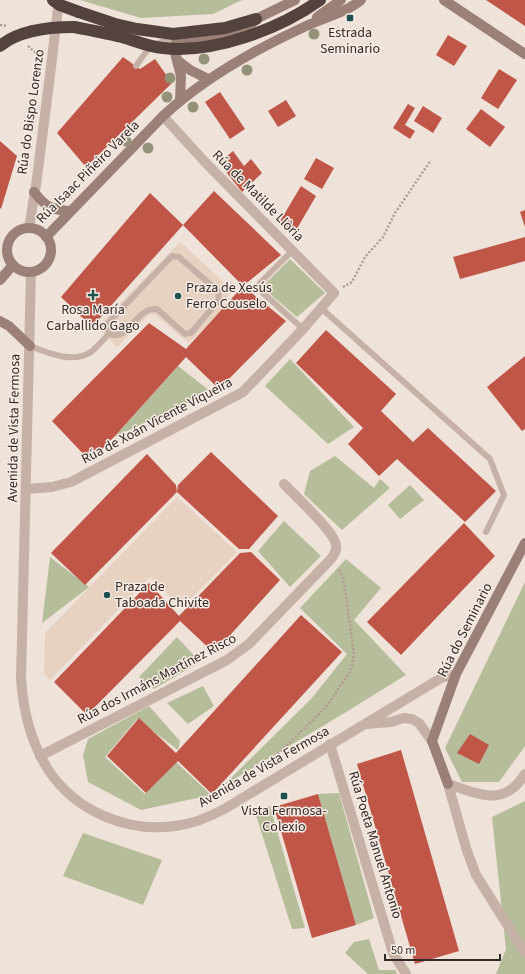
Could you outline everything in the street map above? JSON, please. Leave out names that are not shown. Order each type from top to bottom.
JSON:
[{"type":"highway","points":[[53,0],[60,5],[115,24],[137,30],[173,34],[225,28],[256,19]]},
{"type":"highway","points":[[0,46],[18,36],[34,31],[74,27],[104,33],[151,46],[177,50],[207,47],[231,42],[254,34],[294,16],[320,0]]},
{"type":"main road","points":[[177,50],[248,28],[256,19],[296,0]]},
{"type":"main road","points":[[304,27],[341,0]]},
{"type":"main road","points":[[304,27],[351,7],[361,0]]},
{"type":"main road","points":[[444,0],[525,54]]},
{"type":"main road","name":"Rúa Isaac Piñeiro Varela","points":[[28,228],[42,232],[46,237],[180,100],[208,80],[304,27]]},
{"type":"main road","points":[[177,50],[190,70],[208,80]]},
{"type":"main road","points":[[177,50],[180,76],[180,100]]},
{"type":"main road","points":[[34,192],[51,208],[70,211]]},
{"type":"main road","points":[[28,228],[21,229],[15,233],[10,238],[7,245],[6,253],[9,260],[19,270],[31,272],[39,270],[45,265],[49,259],[51,251],[50,244],[46,237]]},
{"type":"main road","points":[[0,280],[13,265]]},
{"type":"main road","points":[[0,321],[9,326],[30,346]]},
{"type":"main road","name":"Rúa do Seminario","points":[[432,741],[456,674],[525,543]]},
{"type":"main road","points":[[432,741],[448,784]]},
{"type":"street","name":"Rúa do Bispo Lorenzo","points":[[28,228],[59,0]]},
{"type":"street","name":"Rúa de Matilde Llòria","points":[[164,116],[204,161],[334,293]]},
{"type":"street","name":"Avenida de Vista Fermosa","points":[[31,272],[22,686],[27,721],[33,739],[40,756],[50,772],[63,787],[87,808],[121,822],[142,826],[166,827],[192,823],[215,814],[441,678],[456,674]]},
{"type":"street","name":"Rúa de Xoán Vicente Viqueira","points":[[26,489],[52,487],[71,482],[243,392],[303,329],[334,293]]},
{"type":"street","name":"Rúa dos Irmáns Martínez Risco","points":[[40,756],[228,660],[240,652],[331,559],[337,547],[336,541],[327,528],[284,484]]},
{"type":"street","name":"Avenida de Vista Fermosa","points":[[364,724],[391,722],[404,718],[412,719],[419,723],[432,741]]},
{"type":"street","name":"Rúa Poeta Manuel Antonio","points":[[330,744],[393,953],[406,974]]},
{"type":"street","points":[[448,784],[485,796],[498,796],[509,792],[520,782],[525,774]]},
{"type":"street","points":[[448,784],[466,851],[476,876],[525,953]]},
{"type":"lane","points":[[136,66],[151,46]]},
{"type":"lane","points":[[292,251],[260,283],[259,287],[262,292],[303,329]]},
{"type":"lane","points":[[172,256],[179,257],[218,291],[219,300],[191,333],[184,334],[157,309],[151,309],[144,312],[122,335],[115,336],[110,334],[107,328],[108,323],[172,256]]},
{"type":"lane","points":[[322,308],[490,459],[504,495],[486,532]]},
{"type":"lane","points":[[30,346],[61,356],[76,358],[84,356],[110,334]]},
{"type":"path","points":[[334,293],[352,282],[365,256],[384,237],[395,213],[431,160]]},
{"type":"path","points":[[275,757],[326,707],[349,673],[352,665],[354,655],[346,595],[343,579],[337,565]]},
{"type":"green space","points":[[80,0],[242,0],[213,14],[141,18]]},
{"type":"green space","points":[[290,259],[325,293],[297,317],[262,287]]},
{"type":"green space","points":[[290,359],[354,427],[328,444],[265,386]]},
{"type":"green space","points":[[178,366],[211,392],[114,437]]},
{"type":"green space","points":[[335,456],[374,488],[380,479],[390,488],[342,530],[304,494],[310,471]]},
{"type":"green space","points":[[410,485],[424,500],[400,519],[388,505]]},
{"type":"green space","points":[[284,521],[321,556],[290,587],[258,551]]},
{"type":"green space","points":[[50,557],[89,587],[42,623]]},
{"type":"green space","points":[[346,559],[381,588],[354,620],[406,675],[224,785],[311,699],[347,654],[300,608]]},
{"type":"green space","points":[[525,582],[525,746],[499,782],[462,782],[445,748]]},
{"type":"green space","points":[[177,637],[200,662],[154,689],[139,677]]},
{"type":"green space","points":[[203,686],[214,706],[188,724],[167,703]]},
{"type":"green space","points":[[149,706],[180,741],[178,750],[137,719],[105,757],[145,794],[176,762],[211,795],[141,810],[88,782],[83,755],[88,739]]},
{"type":"green space","points":[[339,793],[374,918],[356,925],[318,794]]},
{"type":"green space","points":[[525,801],[525,974],[496,974],[506,949],[492,817]]},
{"type":"green space","points":[[270,806],[305,928],[292,929],[255,812]]},
{"type":"green space","points":[[83,833],[162,860],[143,905],[63,876]]},
{"type":"green space","points":[[369,939],[379,970],[396,970],[397,974],[368,974],[345,953],[354,942]]},
{"type":"shaded area","name":"Praza de Xesús Ferro Couselo","points":[[180,242],[233,291],[223,301],[227,305],[189,343],[155,315],[149,315],[117,347],[97,327]]},
{"type":"shaded area","name":"Praza de Taboada Chivite","points":[[177,497],[237,552],[182,608],[150,577],[50,680],[44,674],[45,633]]},
{"type":"building","points":[[486,0],[525,0],[525,26]]},
{"type":"building","points":[[448,35],[467,46],[454,66],[436,55]]},
{"type":"building","points":[[123,57],[140,69],[155,59],[172,83],[86,167],[57,133]]},
{"type":"building","points":[[499,69],[517,80],[498,109],[481,98]]},
{"type":"building","points":[[220,92],[245,129],[230,139],[205,102]]},
{"type":"building","points":[[286,100],[296,116],[278,127],[268,111]]},
{"type":"building","points":[[408,104],[415,108],[405,125],[415,131],[410,139],[393,128]]},
{"type":"building","points":[[423,106],[442,118],[433,133],[414,121]]},
{"type":"building","points":[[481,109],[505,127],[490,147],[466,129]]},
{"type":"building","points":[[0,141],[17,156],[1,209],[0,208]]},
{"type":"building","points":[[233,151],[244,166],[251,159],[262,173],[242,192],[219,163]]},
{"type":"building","points":[[316,158],[334,168],[322,189],[304,179]]},
{"type":"building","points":[[301,186],[316,196],[295,232],[279,223]]},
{"type":"building","points":[[214,191],[281,255],[243,286],[183,225]]},
{"type":"building","points":[[150,193],[183,225],[92,327],[61,297]]},
{"type":"building","points":[[525,210],[525,227],[520,212]]},
{"type":"building","points":[[525,237],[525,261],[460,279],[453,257]]},
{"type":"building","points":[[243,286],[286,321],[219,389],[186,357],[114,437],[90,461],[52,421],[149,323],[186,349]]},
{"type":"building","points":[[326,330],[396,394],[381,411],[413,442],[428,428],[496,491],[465,522],[397,459],[379,476],[348,444],[363,428],[296,363]]},
{"type":"building","points":[[525,356],[525,429],[522,431],[487,387]]},
{"type":"building","points":[[211,452],[278,516],[249,549],[239,549],[177,492],[178,485]]},
{"type":"building","points":[[147,454],[176,485],[177,492],[85,585],[51,553]]},
{"type":"building","points":[[464,523],[495,556],[401,655],[367,622]]},
{"type":"building","points":[[251,552],[280,580],[214,653],[180,621],[87,715],[54,682],[149,583],[179,616],[240,553]]},
{"type":"building","points":[[301,615],[342,652],[212,794],[178,761],[146,793],[107,756],[139,718],[176,753]]},
{"type":"building","points":[[470,734],[489,745],[479,764],[457,753]]},
{"type":"building","points":[[401,750],[459,951],[415,964],[357,764]]},
{"type":"building","points":[[318,794],[356,925],[312,938],[274,807]]},
{"type":"place","name":"Estrada Seminario","points":[[350,18]]},
{"type":"place","name":"Rosa María Carballido Gago","points":[[93,295]]},
{"type":"place","name":"Praza de Xesús Ferro Couselo","points":[[178,296]]},
{"type":"place","name":"Praza de Taboada Chivite","points":[[107,595]]},
{"type":"place","name":"Vista Fermosa- Colexio","points":[[284,796]]}]
